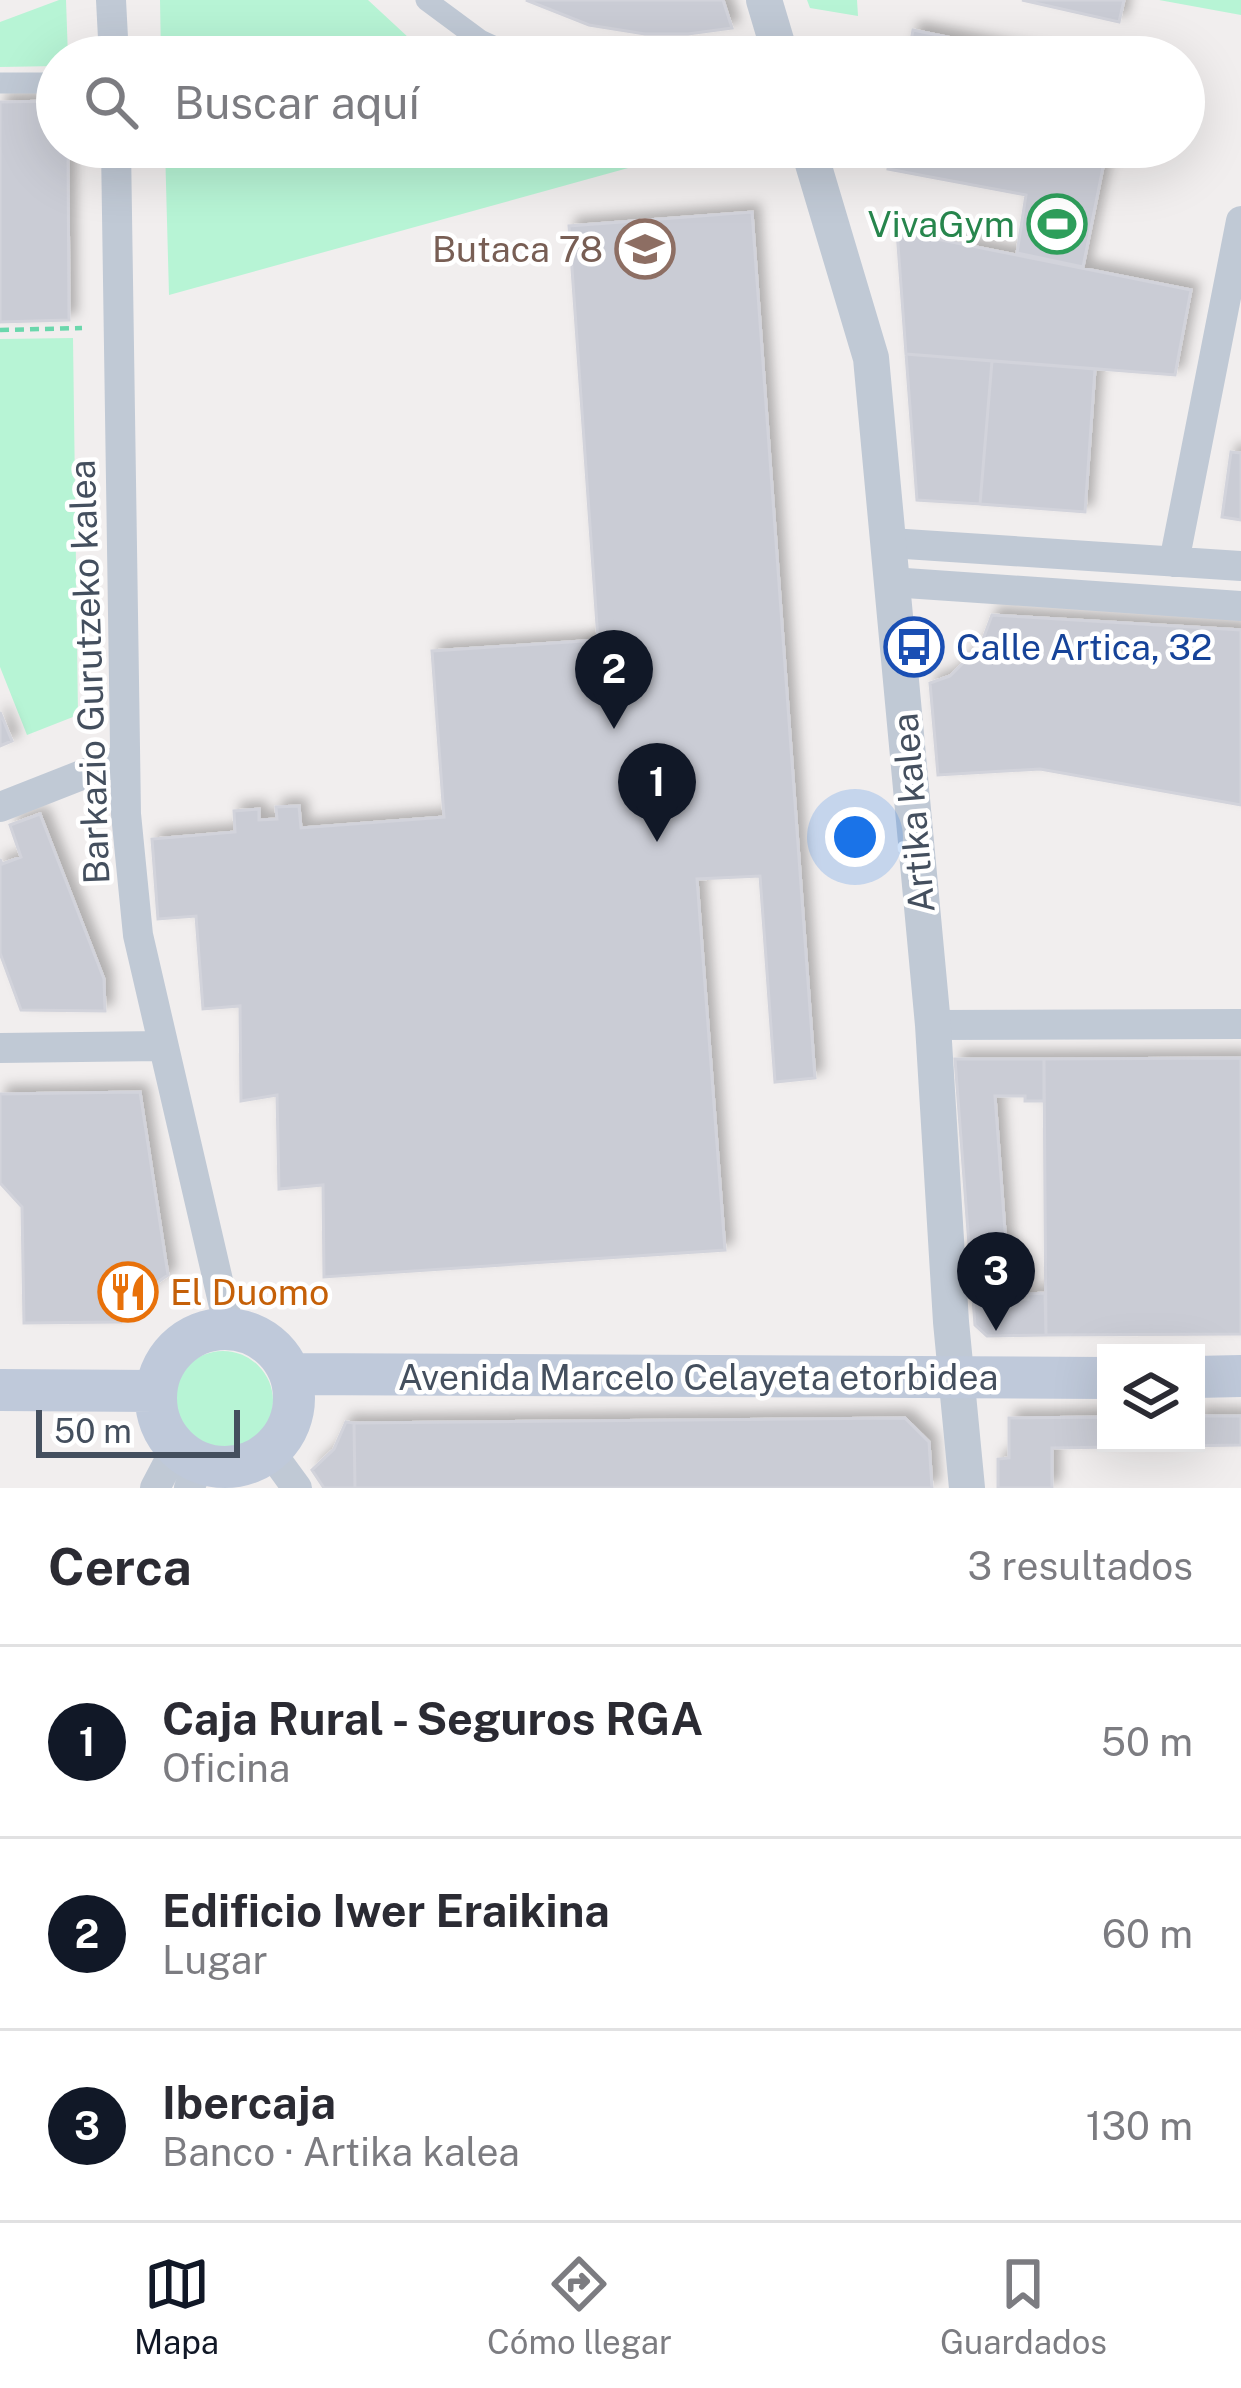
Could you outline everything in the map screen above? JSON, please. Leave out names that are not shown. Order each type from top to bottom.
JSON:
[{"type":"main road","points":[[229,1328],[255,1335],[276,1351],[290,1374],[295,1394],[284,1435],[270,1451],[249,1463],[225,1468],[188,1466],[163,1431],[156,1412],[160,1370],[188,1338],[207,1330],[229,1328]]},
{"type":"main road","name":"Avenida Marcelo Celayeta etorbidea","points":[[290,1374],[1097,1378]]},
{"type":"main road","points":[[1205,1377],[1241,1376]]},
{"type":"main road","points":[[0,1390],[155,1391]]},
{"type":"street","points":[[111,0],[112,36]]},
{"type":"street","points":[[425,0],[474,36]]},
{"type":"street","points":[[764,0],[775,36]]},
{"type":"street","points":[[0,82],[36,83]]},
{"type":"street","name":"Barkazio Gurutzeko kalea","points":[[116,168],[127,704],[124,758],[138,935],[229,1328]]},
{"type":"street","name":"Artika kalea","points":[[814,168],[871,358],[932,1025],[967,1488]]},
{"type":"street","points":[[1174,562],[1241,221]]},
{"type":"street","points":[[890,543],[1241,566]]},
{"type":"street","points":[[891,582],[1241,606]]},
{"type":"street","points":[[0,807],[124,758]]},
{"type":"street","points":[[932,1025],[1241,1024]]},
{"type":"street","points":[[0,1048],[161,1046]]},
{"type":"street","points":[[270,1451],[297,1488]]},
{"type":"street","points":[[155,1488],[188,1466]]},
{"type":"path","points":[[0,330],[82,328]]},
{"type":"green space","points":[[66,0],[67,36],[36,36],[36,66],[0,67],[0,22]]},
{"type":"green space","points":[[160,0],[368,0],[407,36],[161,36]]},
{"type":"green space","points":[[807,0],[857,0],[858,16],[810,8]]},
{"type":"green space","points":[[1159,0],[1241,0],[1241,15]]},
{"type":"green space","points":[[166,168],[628,168],[169,295]]},
{"type":"green space","points":[[73,338],[78,715],[27,735],[0,667],[0,339]]},
{"type":"green space","points":[[223,1351],[242,1354],[259,1365],[270,1382],[270,1420],[259,1437],[242,1448],[223,1451],[204,1448],[187,1437],[176,1420],[173,1401],[176,1382],[187,1365],[204,1354]]},
{"type":"building","points":[[526,0],[723,0],[732,28],[645,34],[589,25]]},
{"type":"building","points":[[1022,0],[1124,0],[1119,22]]},
{"type":"building","points":[[913,30],[942,36],[912,36]]},
{"type":"building","points":[[36,101],[36,168],[68,168],[69,320],[0,322],[0,102]]},
{"type":"building","name":"VivaGym","points":[[1103,168],[1083,267],[1017,253],[1026,195],[888,169]]},
{"type":"building","points":[[752,212],[815,1078],[775,1082],[760,876],[697,879],[725,1250],[324,1277],[323,1185],[279,1189],[277,1095],[241,1101],[240,1006],[203,1009],[196,916],[158,919],[152,839],[235,832],[234,811],[259,809],[259,820],[277,819],[276,807],[299,806],[301,828],[444,817],[432,651],[598,640],[569,226]]},
{"type":"building","points":[[897,231],[1191,290],[1175,375],[906,354]]},
{"type":"building","points":[[906,354],[992,361],[980,504],[917,500]]},
{"type":"building","points":[[992,361],[1095,369],[1085,512],[980,504]]},
{"type":"building","points":[[1231,452],[1241,453],[1241,520],[1222,517]]},
{"type":"building","points":[[992,615],[1241,630],[1241,805],[1040,769],[938,775],[930,683],[950,676],[967,659],[982,642]]},
{"type":"building","points":[[0,712],[12,741],[0,746]]},
{"type":"building","points":[[40,814],[104,979],[105,1011],[21,1010],[0,953],[0,859],[2,864],[21,857],[10,825]]},
{"type":"building","points":[[1241,1058],[1241,1334],[1046,1335],[1044,1059]]},
{"type":"building","points":[[955,1059],[1044,1059],[1044,1101],[995,1096],[1010,1299],[1045,1293],[1046,1335],[987,1336],[975,1325]]},
{"type":"building","points":[[140,1092],[168,1275],[149,1288],[121,1322],[24,1323],[22,1207],[0,1183],[0,1094]]},
{"type":"building","points":[[1205,1416],[1241,1416],[1241,1445],[1205,1446]]},
{"type":"building","points":[[1097,1417],[1097,1447],[1052,1448],[1052,1488],[998,1488],[998,1459],[1009,1458],[1009,1418]]},
{"type":"building","points":[[905,1418],[929,1442],[932,1488],[355,1488],[354,1423]]},
{"type":"building","points":[[346,1422],[354,1423],[355,1488],[324,1488],[312,1470],[334,1449]]},
{"type":"place","name":"VivaGym","points":[[1057,224]]},
{"type":"place","name":"Butaca 78","points":[[645,249]]},
{"type":"place","name":"Calle Artica, 32","points":[[914,647]]},
{"type":"place","name":"Edificio Iwer Eraikina","points":[[614,729]]},
{"type":"place","name":"Caja Rural - Seguros RGA","points":[[657,842]]},
{"type":"place","name":"El Duomo","points":[[128,1292]]},
{"type":"place","name":"Ibercaja","points":[[996,1331]]}]
